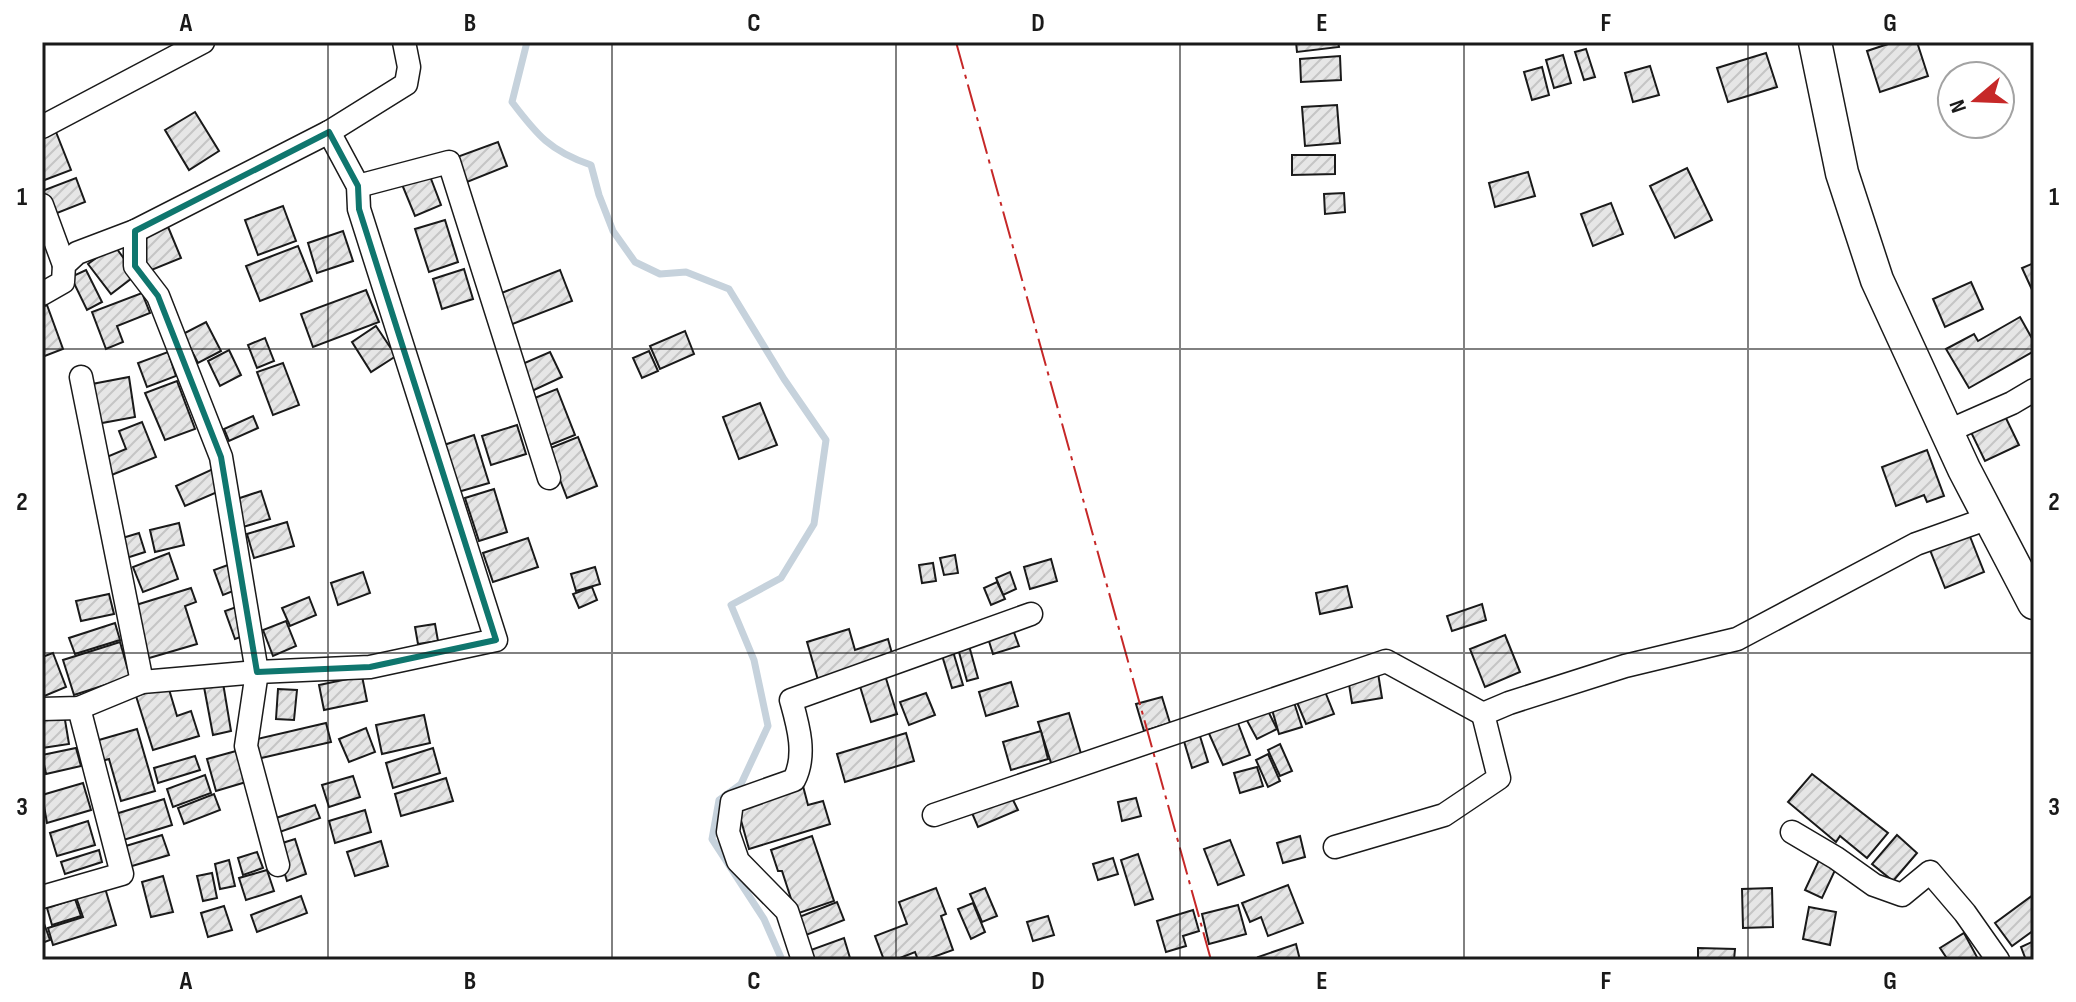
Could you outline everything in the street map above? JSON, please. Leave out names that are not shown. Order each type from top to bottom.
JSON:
[{"type":"street","points":[[42,127],[203,42]]},
{"type":"street","points":[[64,265],[77,253],[135,231],[329,132],[406,84],[409,67],[404,42]]},
{"type":"street","points":[[1815,42],[1842,173],[1877,280],[1946,432],[2034,603]]},
{"type":"street","points":[[42,709],[79,708],[142,682],[257,672],[370,667],[496,640],[359,209],[358,186],[329,132]]},
{"type":"street","points":[[358,186],[449,162],[549,478]]},
{"type":"street","points":[[42,205],[64,265],[63,282],[42,294]]},
{"type":"street","points":[[135,231],[135,266],[158,296],[221,457],[257,672],[246,746],[278,865]]},
{"type":"street","points":[[81,377],[142,682]]},
{"type":"street","points":[[1946,432],[2034,390]]},
{"type":"street","points":[[1483,714],[1625,666],[1737,639],[1916,544],[1989,518]]},
{"type":"street","points":[[803,960],[787,911],[738,861],[728,832],[732,802],[794,780],[801,767],[799,731],[791,700],[1031,614]]},
{"type":"street","points":[[934,815],[1386,661],[1483,714],[1499,778],[1444,815],[1335,847]]},
{"type":"street","points":[[42,897],[122,874],[79,708]]},
{"type":"street","points":[[1792,832],[1874,885],[1902,895],[1930,872],[1965,913],[1998,960]]},
{"type":"highlighted area","points":[[329,132],[358,186],[359,209],[496,640],[370,667],[257,672],[221,457],[158,296],[135,266],[135,231]]},
{"type":"building","points":[[1296,42],[1338,42],[1339,47],[1297,52]]},
{"type":"building","points":[[1894,42],[1917,42],[1928,76],[1880,92],[1867,51]]},
{"type":"building","points":[[1586,49],[1595,77],[1584,80],[1575,52]]},
{"type":"building","points":[[1766,53],[1777,87],[1728,102],[1717,68]]},
{"type":"building","points":[[1563,55],[1571,83],[1554,88],[1546,60]]},
{"type":"building","points":[[1340,56],[1341,80],[1301,82],[1300,59]]},
{"type":"building","points":[[1650,66],[1659,95],[1633,102],[1625,73]]},
{"type":"building","points":[[1542,67],[1549,95],[1532,100],[1524,72]]},
{"type":"building","points":[[1337,105],[1340,143],[1305,146],[1302,107]]},
{"type":"building","points":[[195,112],[219,151],[189,170],[165,130]]},
{"type":"building","points":[[56,132],[71,170],[42,181],[42,138]]},
{"type":"building","points":[[498,142],[507,166],[467,182],[457,157]]},
{"type":"building","points":[[1292,155],[1335,155],[1335,174],[1292,175]]},
{"type":"building","points":[[1687,168],[1712,220],[1675,238],[1650,186]]},
{"type":"building","points":[[428,171],[441,205],[415,216],[401,182]]},
{"type":"building","points":[[1528,172],[1535,196],[1495,207],[1489,183]]},
{"type":"building","points":[[76,178],[85,202],[52,215],[42,191]]},
{"type":"building","points":[[1344,193],[1345,212],[1325,214],[1324,194]]},
{"type":"building","points":[[1611,203],[1623,234],[1593,246],[1581,214]]},
{"type":"building","points":[[283,206],[296,241],[258,255],[245,220]]},
{"type":"building","points":[[445,220],[458,262],[429,272],[415,229]]},
{"type":"building","points":[[166,222],[181,258],[149,271],[134,235]]},
{"type":"building","points":[[343,231],[353,261],[317,273],[308,243]]},
{"type":"building","points":[[114,245],[136,275],[111,294],[88,264]]},
{"type":"building","points":[[298,246],[312,281],[260,301],[246,266]]},
{"type":"building","points":[[2034,263],[2034,294],[2022,268]]},
{"type":"building","points":[[464,269],[473,299],[442,309],[433,279]]},
{"type":"building","points":[[86,270],[102,302],[87,310],[71,277]]},
{"type":"building","points":[[560,270],[572,301],[510,325],[499,294]]},
{"type":"building","points":[[1971,282],[1983,309],[1945,327],[1933,299]]},
{"type":"building","points":[[366,290],[379,322],[313,347],[301,314]]},
{"type":"building","points":[[142,293],[150,313],[117,326],[123,342],[106,349],[92,312]]},
{"type":"building","points":[[47,305],[63,349],[42,357],[42,307]]},
{"type":"building","points":[[2020,317],[2034,342],[2034,351],[1969,388],[1946,349],[1974,334],[1978,341]]},
{"type":"building","points":[[206,322],[221,351],[198,363],[183,334]]},
{"type":"building","points":[[376,326],[396,356],[371,372],[352,342]]},
{"type":"building","points":[[685,331],[694,354],[660,369],[650,346]]},
{"type":"building","points":[[265,338],[274,361],[257,368],[248,345]]},
{"type":"building","points":[[229,350],[241,375],[220,386],[208,361]]},
{"type":"building","points":[[649,351],[658,371],[642,378],[633,358]]},
{"type":"building","points":[[168,352],[176,376],[147,387],[138,363]]},
{"type":"building","points":[[550,352],[562,377],[532,391],[520,365]]},
{"type":"building","points":[[283,363],[299,405],[273,415],[257,372]]},
{"type":"building","points":[[129,377],[135,417],[91,425],[76,387]]},
{"type":"building","points":[[177,381],[195,429],[165,440],[145,393]]},
{"type":"building","points":[[557,389],[575,435],[550,445],[532,399]]},
{"type":"building","points":[[760,403],[777,445],[739,459],[723,417]]},
{"type":"building","points":[[2002,410],[2019,445],[1985,461],[1968,426]]},
{"type":"building","points":[[253,416],[258,428],[229,441],[224,429]]},
{"type":"building","points":[[142,422],[156,457],[97,481],[90,464],[126,449],[119,431]]},
{"type":"building","points":[[517,425],[526,454],[491,465],[482,436]]},
{"type":"building","points":[[474,435],[489,483],[458,492],[444,445]]},
{"type":"building","points":[[578,437],[597,486],[567,498],[548,449]]},
{"type":"building","points":[[1927,450],[1944,496],[1927,502],[1924,495],[1896,506],[1882,467]]},
{"type":"building","points":[[213,469],[222,490],[185,506],[176,486]]},
{"type":"building","points":[[494,489],[507,532],[479,541],[465,498]]},
{"type":"building","points":[[261,491],[270,519],[243,527],[234,500]]},
{"type":"building","points":[[287,522],[294,546],[254,558],[247,534]]},
{"type":"building","points":[[179,523],[184,545],[155,552],[150,530]]},
{"type":"building","points":[[139,533],[145,552],[114,562],[109,542]]},
{"type":"building","points":[[1969,534],[1984,572],[1945,588],[1930,550]]},
{"type":"building","points":[[528,538],[538,567],[493,582],[483,553]]},
{"type":"building","points":[[169,553],[178,579],[143,592],[133,567]]},
{"type":"building","points":[[955,555],[958,573],[944,575],[940,558]]},
{"type":"building","points":[[1051,559],[1057,581],[1030,589],[1024,567]]},
{"type":"building","points":[[236,562],[246,586],[223,595],[214,570]]},
{"type":"building","points":[[933,563],[936,581],[922,583],[919,565]]},
{"type":"building","points":[[595,567],[600,584],[576,591],[571,574]]},
{"type":"building","points":[[363,572],[370,593],[338,605],[331,583]]},
{"type":"building","points":[[1010,572],[1016,589],[1003,595],[996,578]]},
{"type":"building","points":[[997,582],[1005,599],[991,605],[984,588]]},
{"type":"building","points":[[1347,586],[1352,607],[1320,614],[1316,593]]},
{"type":"building","points":[[592,587],[597,600],[579,608],[573,594]]},
{"type":"building","points":[[191,588],[196,602],[185,606],[197,644],[139,661],[123,609]]},
{"type":"building","points":[[109,594],[114,614],[81,621],[76,601]]},
{"type":"building","points":[[309,597],[316,615],[290,626],[282,608]]},
{"type":"building","points":[[1482,604],[1486,620],[1452,631],[1447,616]]},
{"type":"building","points":[[242,605],[252,633],[235,639],[225,611]]},
{"type":"building","points":[[286,621],[296,646],[273,656],[263,630]]},
{"type":"building","points":[[115,623],[120,640],[75,654],[69,638]]},
{"type":"building","points":[[435,624],[438,641],[418,644],[415,627]]},
{"type":"building","points":[[1012,627],[1019,646],[993,654],[987,635]]},
{"type":"building","points":[[849,629],[855,650],[888,639],[893,657],[818,680],[807,642]]},
{"type":"building","points":[[1505,635],[1520,672],[1485,687],[1470,649]]},
{"type":"building","points":[[120,642],[130,677],[74,695],[63,660]]},
{"type":"building","points":[[968,642],[978,678],[967,681],[957,645]]},
{"type":"building","points":[[952,648],[963,685],[952,688],[941,652]]},
{"type":"building","points":[[53,653],[66,687],[42,697],[42,657]]},
{"type":"building","points":[[884,672],[897,714],[871,722],[858,680]]},
{"type":"building","points":[[1378,673],[1382,698],[1352,703],[1348,678]]},
{"type":"building","points":[[362,676],[367,701],[324,710],[319,685]]},
{"type":"building","points":[[1011,682],[1018,706],[986,716],[979,692]]},
{"type":"building","points":[[223,683],[231,731],[213,735],[204,687]]},
{"type":"building","points":[[168,686],[177,716],[191,711],[199,736],[153,750],[136,696]]},
{"type":"building","points":[[278,689],[297,690],[294,720],[276,719]]},
{"type":"building","points":[[1324,689],[1334,714],[1306,724],[1296,700]]},
{"type":"building","points":[[926,693],[935,715],[909,725],[900,702]]},
{"type":"building","points":[[1291,693],[1302,727],[1279,734],[1269,699]]},
{"type":"building","points":[[1162,697],[1170,723],[1144,731],[1136,704]]},
{"type":"building","points":[[1265,705],[1277,729],[1257,739],[1244,715]]},
{"type":"building","points":[[1069,713],[1082,757],[1052,766],[1038,722]]},
{"type":"building","points":[[64,714],[69,744],[42,748],[42,717]]},
{"type":"building","points":[[424,715],[430,743],[382,754],[376,725]]},
{"type":"building","points":[[1236,718],[1250,755],[1223,765],[1207,729]]},
{"type":"building","points":[[326,723],[331,742],[257,759],[253,740]]},
{"type":"building","points":[[366,728],[375,752],[349,762],[339,739]]},
{"type":"building","points":[[137,729],[155,791],[121,801],[109,759],[98,762],[92,742]]},
{"type":"building","points":[[1041,731],[1048,759],[1011,770],[1003,742]]},
{"type":"building","points":[[906,733],[914,761],[845,782],[837,754]]},
{"type":"building","points":[[1199,733],[1208,762],[1192,768],[1183,738]]},
{"type":"building","points":[[1280,744],[1292,771],[1280,776],[1268,750]]},
{"type":"building","points":[[76,748],[81,766],[46,774],[42,755]]},
{"type":"building","points":[[433,748],[440,773],[393,788],[386,763]]},
{"type":"building","points":[[236,751],[246,782],[216,791],[207,759]]},
{"type":"building","points":[[1268,754],[1280,781],[1268,787],[1256,760]]},
{"type":"building","points":[[195,756],[200,770],[158,783],[154,768]]},
{"type":"building","points":[[1257,767],[1263,786],[1240,793],[1234,773]]},
{"type":"building","points":[[1812,774],[1888,833],[1867,858],[1840,836],[1836,842],[1788,802]]},
{"type":"building","points":[[205,775],[211,793],[173,807],[167,789]]},
{"type":"building","points":[[353,776],[360,797],[329,807],[322,785]]},
{"type":"building","points":[[446,778],[453,801],[401,816],[395,794]]},
{"type":"building","points":[[83,783],[91,810],[47,823],[42,795]]},
{"type":"building","points":[[803,786],[808,805],[823,801],[830,824],[749,849],[737,806]]},
{"type":"building","points":[[214,794],[220,810],[184,824],[178,808]]},
{"type":"building","points":[[1011,796],[1018,810],[978,827],[972,813]]},
{"type":"building","points":[[1136,798],[1141,816],[1122,821],[1118,802]]},
{"type":"building","points":[[164,799],[172,825],[117,842],[109,816]]},
{"type":"building","points":[[315,805],[320,818],[271,835],[267,821]]},
{"type":"building","points":[[365,810],[371,832],[335,843],[329,821]]},
{"type":"building","points":[[88,821],[95,845],[57,856],[50,833]]},
{"type":"building","points":[[162,835],[169,855],[122,869],[116,849]]},
{"type":"building","points":[[1897,835],[1917,853],[1893,881],[1872,864]]},
{"type":"building","points":[[812,836],[834,901],[796,914],[782,871],[778,871],[771,850]]},
{"type":"building","points":[[1300,836],[1305,857],[1283,863],[1277,843]]},
{"type":"building","points":[[295,839],[306,874],[287,881],[276,845]]},
{"type":"building","points":[[1230,840],[1244,875],[1218,885],[1204,849]]},
{"type":"building","points":[[381,841],[388,866],[355,876],[347,852]]},
{"type":"building","points":[[99,850],[102,862],[65,874],[61,862]]},
{"type":"building","points":[[257,852],[263,868],[243,875],[238,858]]},
{"type":"building","points":[[1138,854],[1153,899],[1135,905],[1121,860]]},
{"type":"building","points":[[1113,858],[1118,874],[1098,880],[1093,864]]},
{"type":"building","points":[[1820,858],[1837,866],[1822,898],[1805,890]]},
{"type":"building","points":[[229,860],[235,886],[220,889],[215,864]]},
{"type":"building","points":[[267,870],[274,891],[246,900],[239,878]]},
{"type":"building","points":[[212,873],[217,898],[203,901],[197,876]]},
{"type":"building","points":[[163,876],[173,912],[151,917],[142,882]]},
{"type":"building","points":[[1288,885],[1303,923],[1268,936],[1261,917],[1250,922],[1242,903]]},
{"type":"building","points":[[105,888],[116,925],[53,945],[48,928],[83,917],[76,897]]},
{"type":"building","points":[[936,888],[946,914],[941,916],[953,950],[925,960],[918,960],[915,952],[895,960],[884,960],[875,936],[907,924],[899,902]]},
{"type":"building","points":[[985,888],[997,916],[982,922],[970,894]]},
{"type":"building","points":[[1772,888],[1773,927],[1743,928],[1742,889]]},
{"type":"building","points":[[2033,895],[2034,930],[2012,946],[1995,923]]},
{"type":"building","points":[[301,896],[307,913],[257,932],[251,915]]},
{"type":"building","points":[[75,899],[81,916],[52,925],[47,908]]},
{"type":"building","points":[[837,902],[844,920],[801,937],[794,919]]},
{"type":"building","points":[[973,903],[985,932],[971,939],[958,909]]},
{"type":"building","points":[[1238,905],[1246,934],[1209,944],[1202,914]]},
{"type":"building","points":[[224,906],[232,930],[208,937],[201,913]]},
{"type":"building","points":[[1809,907],[1836,912],[1830,945],[1803,939]]},
{"type":"building","points":[[1193,910],[1199,931],[1183,936],[1186,946],[1166,952],[1157,921]]},
{"type":"building","points":[[1048,916],[1054,935],[1033,941],[1027,922]]},
{"type":"building","points":[[42,918],[50,940],[42,943]]},
{"type":"building","points":[[1964,933],[1978,959],[1948,960],[1940,948]]},
{"type":"building","points":[[844,938],[850,958],[811,960],[808,951]]},
{"type":"building","points":[[2034,941],[2034,960],[2026,960],[2021,947]]},
{"type":"building","points":[[1296,944],[1300,960],[1259,960],[1258,957]]},
{"type":"building","points":[[1698,948],[1735,949],[1734,960],[1698,960]]},
{"type":"waterway","points":[[527,42],[512,102],[546,141],[565,154],[591,165],[613,231],[635,262],[660,274],[686,272],[729,289],[826,440],[814,524],[781,578],[731,605],[754,660],[768,726],[741,784],[719,800],[712,839],[764,919],[782,960]]},
{"type":"power","points":[[956,42],[1211,960]]}]
